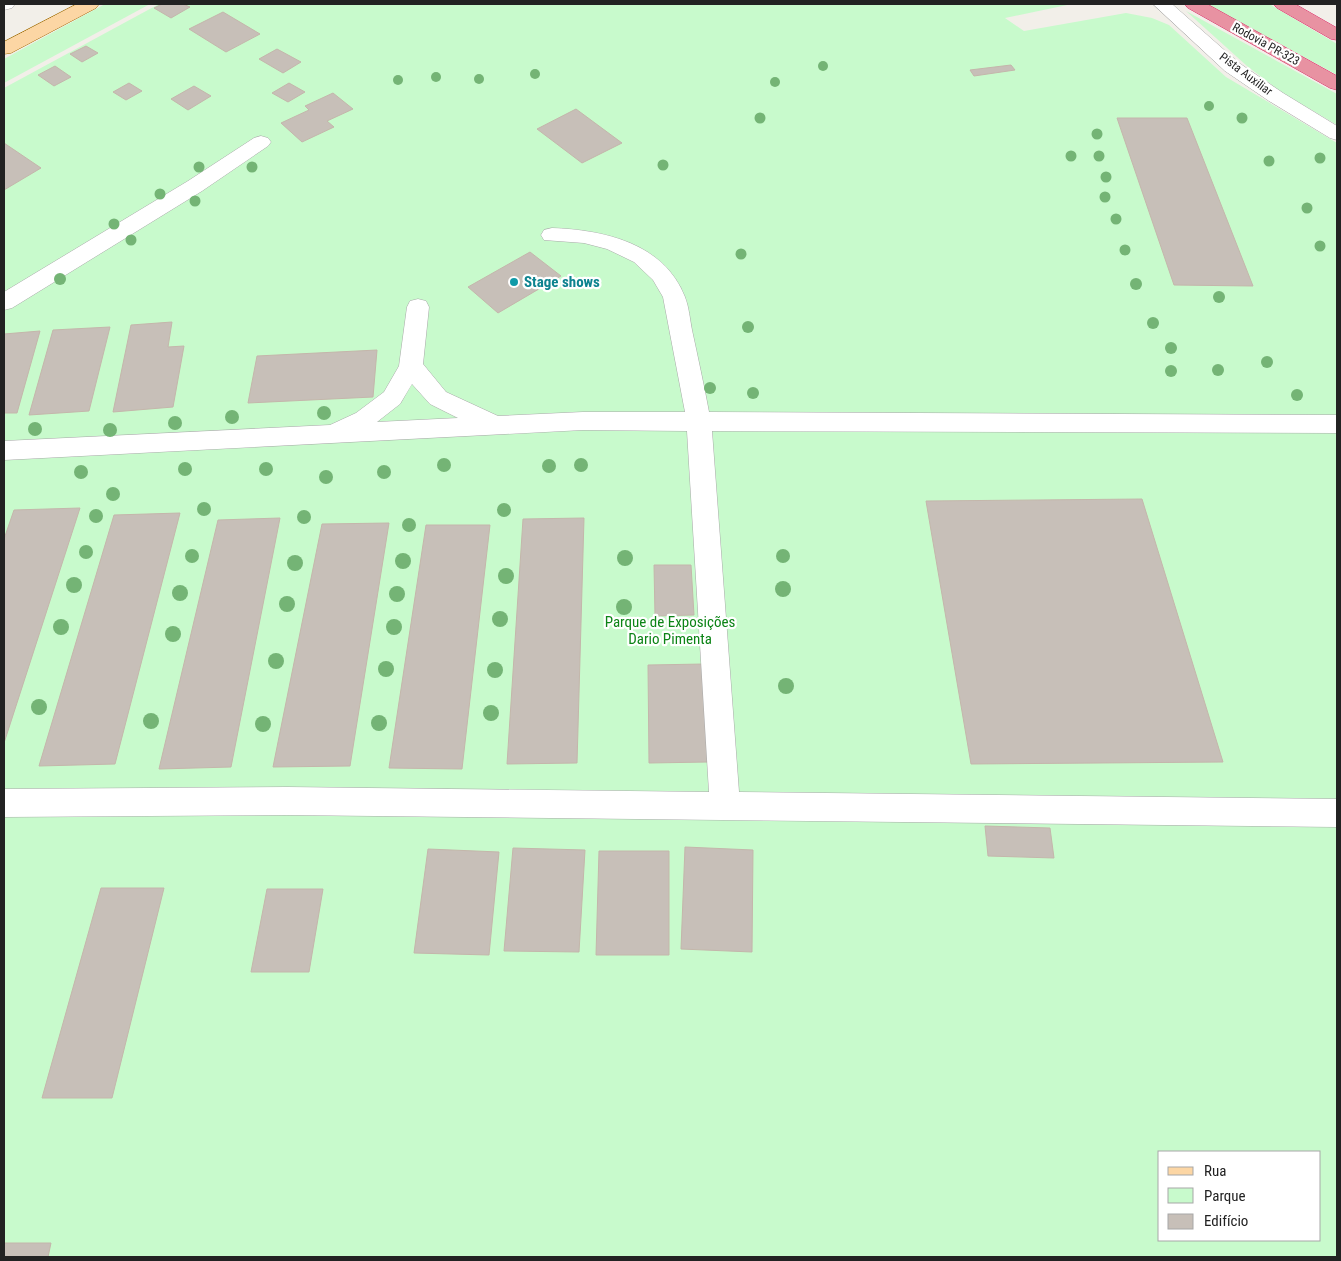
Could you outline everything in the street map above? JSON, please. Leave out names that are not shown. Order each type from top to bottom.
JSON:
[{"type":"highway","name":"Rodovia PR-323","points":[[1194,4],[1337,84]]},
{"type":"highway","points":[[1283,4],[1337,35]]},
{"type":"main road","points":[[4,49],[90,4]]},
{"type":"street","name":"Pista Auxiliar","points":[[1162,4],[1232,67],[1276,97],[1337,134]]},
{"type":"street","points":[[4,302],[195,186],[261,142]]},
{"type":"street","points":[[552,235],[584,236],[614,244],[642,257],[661,275],[674,297],[699,421],[725,806]]},
{"type":"street","points":[[329,435],[365,419],[392,398],[411,366],[418,307]]},
{"type":"street","points":[[411,366],[438,398],[496,426]]},
{"type":"street","points":[[4,451],[583,421],[1337,424]]},
{"type":"street","points":[[4,803],[287,801],[1337,813]]},
{"type":"green space","points":[[105,4],[150,4],[4,83],[4,59]]},
{"type":"green space","name":"Parque de Exposições Dario Pimenta","points":[[159,4],[1072,4],[1005,18],[1024,31],[1126,13],[1152,18],[1169,25],[1226,77],[1337,143],[1337,1257],[4,1257],[4,88]]},
{"type":"green space","points":[[1207,4],[1269,4],[1337,44],[1337,75]]},
{"type":"green space","points":[[1186,11],[1337,94],[1337,125],[1281,92],[1247,66]]},
{"type":"building","points":[[162,4],[183,4],[190,7],[171,18],[154,8]]},
{"type":"building","points":[[223,12],[260,34],[226,52],[189,29]]},
{"type":"building","points":[[86,46],[98,53],[82,62],[70,54]]},
{"type":"building","points":[[277,49],[301,62],[283,73],[259,59]]},
{"type":"building","points":[[1011,65],[1015,70],[974,76],[970,70]]},
{"type":"building","points":[[55,66],[71,77],[54,86],[38,75]]},
{"type":"building","points":[[129,83],[142,91],[126,100],[113,92]]},
{"type":"building","points":[[289,83],[305,92],[288,102],[272,93]]},
{"type":"building","points":[[194,86],[211,96],[188,110],[171,99]]},
{"type":"building","points":[[333,93],[353,109],[327,121],[334,127],[302,142],[281,123],[309,110],[305,106]]},
{"type":"building","points":[[576,109],[622,143],[582,163],[537,129]]},
{"type":"building","points":[[1117,118],[1187,118],[1253,286],[1174,285]]},
{"type":"building","points":[[4,143],[41,168],[4,190]]},
{"type":"building","name":"Stage shows","points":[[530,252],[561,276],[498,313],[468,287]]},
{"type":"building","points":[[172,322],[168,347],[184,346],[173,407],[113,412],[131,325]]},
{"type":"building","points":[[110,327],[89,411],[29,415],[53,330]]},
{"type":"building","points":[[40,331],[17,413],[4,413],[4,334]]},
{"type":"building","points":[[377,350],[373,397],[248,403],[257,356]]},
{"type":"building","points":[[1142,499],[1223,762],[971,764],[926,501]]},
{"type":"building","points":[[80,508],[4,743],[4,539],[14,510]]},
{"type":"building","points":[[180,513],[115,764],[39,766],[114,515]]},
{"type":"building","points":[[280,518],[231,767],[159,769],[218,520]]},
{"type":"building","points":[[584,518],[577,763],[507,764],[523,519]]},
{"type":"building","points":[[389,523],[350,766],[273,767],[322,524]]},
{"type":"building","points":[[426,525],[490,525],[462,769],[389,768]]},
{"type":"building","points":[[654,565],[691,565],[694,615],[655,616]]},
{"type":"building","points":[[704,664],[708,762],[649,763],[648,665]]},
{"type":"building","points":[[985,826],[1050,828],[1054,858],[988,856]]},
{"type":"building","points":[[685,847],[753,850],[752,952],[681,949]]},
{"type":"building","points":[[513,848],[585,850],[579,952],[504,951]]},
{"type":"building","points":[[428,849],[499,852],[489,955],[414,953]]},
{"type":"building","points":[[599,851],[669,851],[669,955],[596,955]]},
{"type":"building","points":[[101,888],[164,888],[112,1098],[42,1098]]},
{"type":"building","points":[[267,889],[323,889],[309,972],[251,972]]},
{"type":"building","points":[[4,1243],[51,1243],[48,1257],[4,1257]]},
{"type":"place","name":"Stage shows","points":[[514,282]]}]
